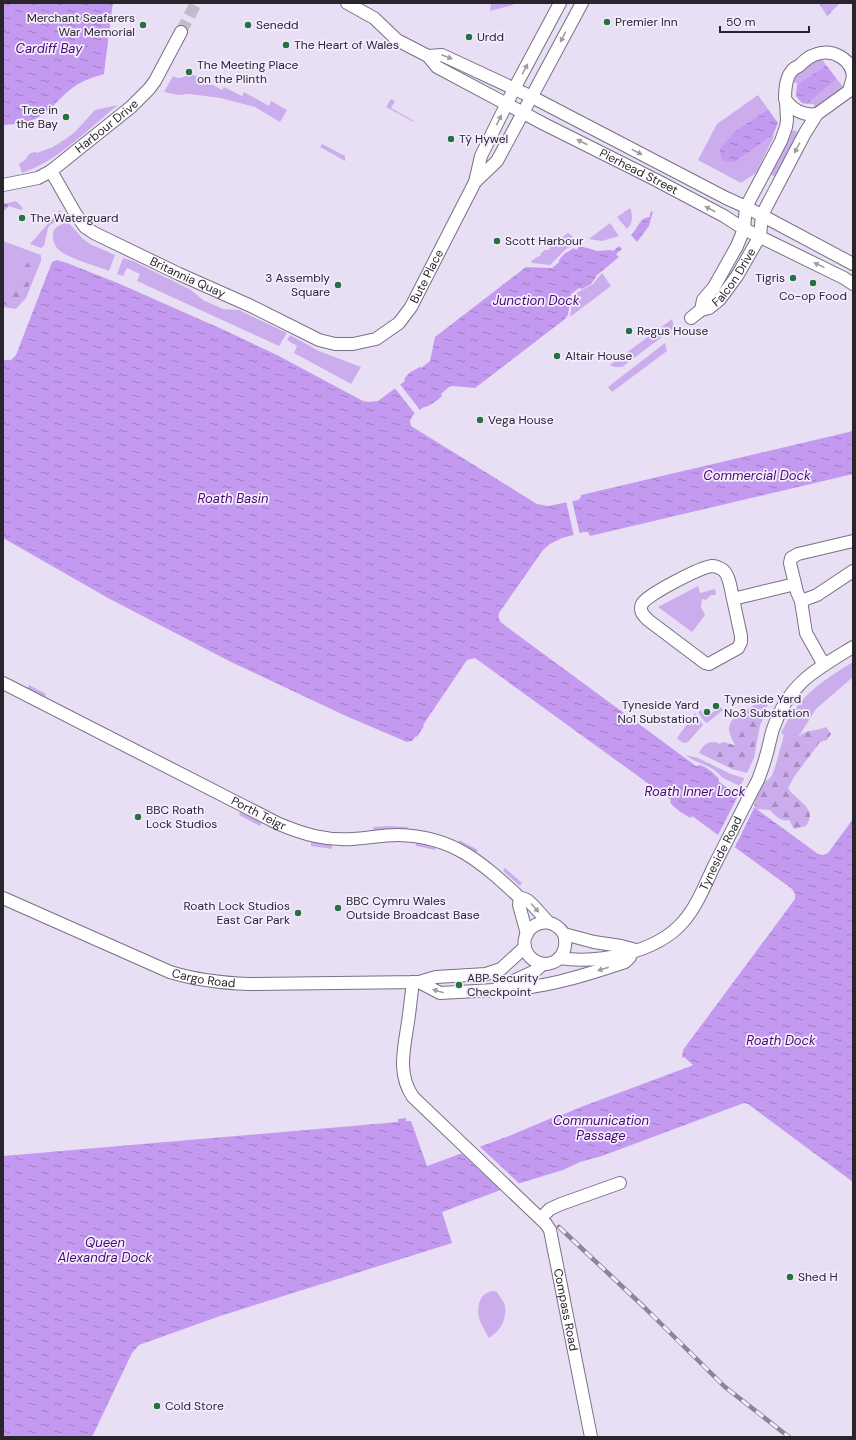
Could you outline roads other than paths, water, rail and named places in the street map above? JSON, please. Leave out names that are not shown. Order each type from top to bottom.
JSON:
[{"type":"street","name":"Pierhead Street","points":[[347,3],[374,18],[397,40],[428,56],[437,67],[523,113],[662,183],[744,228],[844,278],[853,284]]},
{"type":"street","name":"Bute Place","points":[[353,344],[376,339],[399,323],[411,307],[475,182],[481,156],[508,104],[514,89],[560,3]]},
{"type":"street","name":"Bute Place","points":[[475,182],[497,161],[582,3]]},
{"type":"street","name":"Harbour Drive","points":[[3,185],[38,178],[51,171],[131,107],[155,81],[181,32]]},
{"type":"street","name":"Pierhead Street","points":[[428,56],[442,54],[532,97],[726,198],[746,206],[853,264]]},
{"type":"street","points":[[746,206],[762,178],[786,127],[785,92],[791,72],[809,57],[818,54],[833,54],[843,58],[853,71],[849,91],[817,114],[805,132],[762,215],[760,236]]},
{"type":"street","points":[[786,100],[793,108],[803,113],[812,115],[817,114]]},
{"type":"street","name":"Britannia Quay","points":[[51,171],[75,213],[86,227],[94,234],[251,306],[319,340],[335,344],[353,344]]},
{"type":"street","name":"Falcon Drive","points":[[701,310],[703,300],[714,287],[731,258],[744,228],[746,206]]},
{"type":"street","name":"Falcon Drive","points":[[692,318],[701,310],[709,308],[720,299],[728,289],[760,236]]},
{"type":"street","points":[[824,665],[806,633],[801,601],[790,563],[791,558],[853,541]]},
{"type":"street","points":[[712,566],[723,570],[726,575],[733,600],[741,642],[738,648],[709,664],[705,663],[648,620],[643,615],[641,610],[641,605],[652,595],[697,570],[712,566]]},
{"type":"street","points":[[801,601],[818,595],[853,571]]},
{"type":"street","points":[[733,600],[795,584]]},
{"type":"street","name":"Tyneside Road","points":[[636,950],[660,939],[678,927],[693,906],[758,780],[764,764],[772,730],[783,706],[801,682],[824,665],[853,647]]},
{"type":"street","name":"Porth Teigr","points":[[3,683],[279,824],[296,831],[313,837],[333,839],[353,839],[398,835],[442,842],[462,851],[482,864],[512,889],[520,898],[527,900],[548,922]]},
{"type":"street","name":"Cargo Road","points":[[3,898],[159,967],[192,978],[223,983],[416,982],[436,977],[486,974],[501,969],[525,947]]},
{"type":"street","points":[[520,898],[519,905],[527,934]]},
{"type":"street","points":[[494,990],[535,971],[543,964],[555,962],[564,953],[566,947],[564,934],[560,928],[548,922],[533,926],[525,938],[527,953],[531,958],[543,964]]},
{"type":"street","points":[[564,934],[594,942],[636,950]]},
{"type":"street","points":[[559,958],[586,961],[597,960],[636,950]]},
{"type":"street","points":[[416,982],[440,993],[528,988],[601,970],[625,962],[636,950]]},
{"type":"street","name":"Compass Road","points":[[416,982],[402,1061],[402,1070],[409,1091],[413,1097],[541,1218],[550,1230],[592,1437]]},
{"type":"street","points":[[541,1218],[550,1209],[561,1204],[620,1183]]},
{"type":"water","name":"Cardiff Bay","points":[[3,3],[113,3],[104,74],[85,80],[75,86],[38,118],[23,123],[3,125]]},
{"type":"water","points":[[826,65],[837,79],[807,104],[802,103],[796,96],[797,85]]},
{"type":"water","points":[[768,109],[778,123],[773,135],[735,162],[722,161],[720,151],[721,148],[730,138],[732,133]]},
{"type":"water","points":[[653,211],[649,226],[637,242],[631,235],[641,221],[650,217],[650,213]]},
{"type":"water","points":[[580,246],[597,251],[613,251],[619,246],[622,249],[616,254],[619,257],[596,276],[591,284],[582,289],[579,288],[571,294],[568,315],[565,319],[475,388],[449,387],[436,401],[414,414],[410,420],[411,426],[537,504],[548,506],[578,500],[581,495],[853,431],[853,474],[590,536],[588,532],[584,532],[562,538],[550,544],[543,550],[499,613],[499,616],[500,621],[503,624],[696,766],[700,765],[711,771],[719,779],[718,781],[818,854],[823,855],[828,853],[853,819],[853,1182],[748,1104],[744,1103],[602,1156],[517,1184],[442,1212],[452,1243],[220,1316],[139,1345],[132,1353],[92,1437],[3,1437],[3,1156],[398,1122],[398,1119],[406,1118],[406,1121],[411,1121],[427,1166],[693,1065],[684,1057],[682,1058],[683,1050],[795,899],[795,894],[792,889],[692,816],[691,818],[679,811],[670,802],[671,800],[475,658],[467,660],[423,725],[424,726],[417,737],[416,736],[412,741],[407,742],[346,716],[231,662],[108,598],[3,538],[3,360],[11,360],[16,355],[52,262],[57,260],[67,263],[120,284],[277,355],[363,401],[369,402],[378,401],[405,381],[404,379],[409,373],[420,367],[421,368],[430,361],[435,337],[526,267],[552,268],[559,262],[564,254],[574,248],[576,250]]},
{"type":"tunnel","points":[[181,32],[196,3]]},
{"type":"railway","points":[[559,1227],[644,1307],[725,1387],[789,1437]]},
{"type":"place","name":"Premier Inn","points":[[607,22]]},
{"type":"place","name":"Merchant Seafarers War Memorial","points":[[143,25]]},
{"type":"place","name":"Senedd","points":[[248,25]]},
{"type":"place","name":"Urdd","points":[[469,37]]},
{"type":"place","name":"The Heart of Wales","points":[[286,45]]},
{"type":"place","name":"The Meeting Place on the Plinth","points":[[189,72]]},
{"type":"place","name":"Tree in the Bay","points":[[66,117]]},
{"type":"place","name":"Tŷ Hywel","points":[[451,139]]},
{"type":"place","name":"The Waterguard","points":[[22,218]]},
{"type":"place","name":"Scott Harbour","points":[[497,241]]},
{"type":"place","name":"Tigris","points":[[793,278]]},
{"type":"place","name":"Co-op Food","points":[[813,283]]},
{"type":"place","name":"3 Assembly Square","points":[[338,285]]},
{"type":"place","name":"Regus House","points":[[629,331]]},
{"type":"place","name":"Altair House","points":[[557,356]]},
{"type":"place","name":"Vega House","points":[[480,420]]},
{"type":"place","name":"Tyneside Yard No3 Substation","points":[[716,706]]},
{"type":"place","name":"Tyneside Yard No1 Substation","points":[[707,712]]},
{"type":"place","name":"BBC Roath Lock Studios","points":[[138,817]]},
{"type":"place","name":"BBC Cymru Wales Outside Broadcast Base","points":[[338,908]]},
{"type":"place","name":"Roath Lock Studios East Car Park","points":[[298,913]]},
{"type":"place","name":"ABP Security Checkpoint","points":[[459,985]]},
{"type":"place","name":"Shed H","points":[[790,1277]]},
{"type":"place","name":"Cold Store","points":[[157,1406]]},
{"type":"water label","name":"Junction Dock","points":[[536,300]]},
{"type":"water label","name":"Commercial Dock","points":[[757,475]]},
{"type":"water label","name":"Roath Basin","points":[[233,498]]},
{"type":"water label","name":"Roath Inner Lock","points":[[695,791]]},
{"type":"water label","name":"Roath Dock","points":[[781,1040]]},
{"type":"water label","name":"Communication Passage","points":[[601,1128]]},
{"type":"water label","name":"Queen Alexandra Dock","points":[[105,1250]]}]
